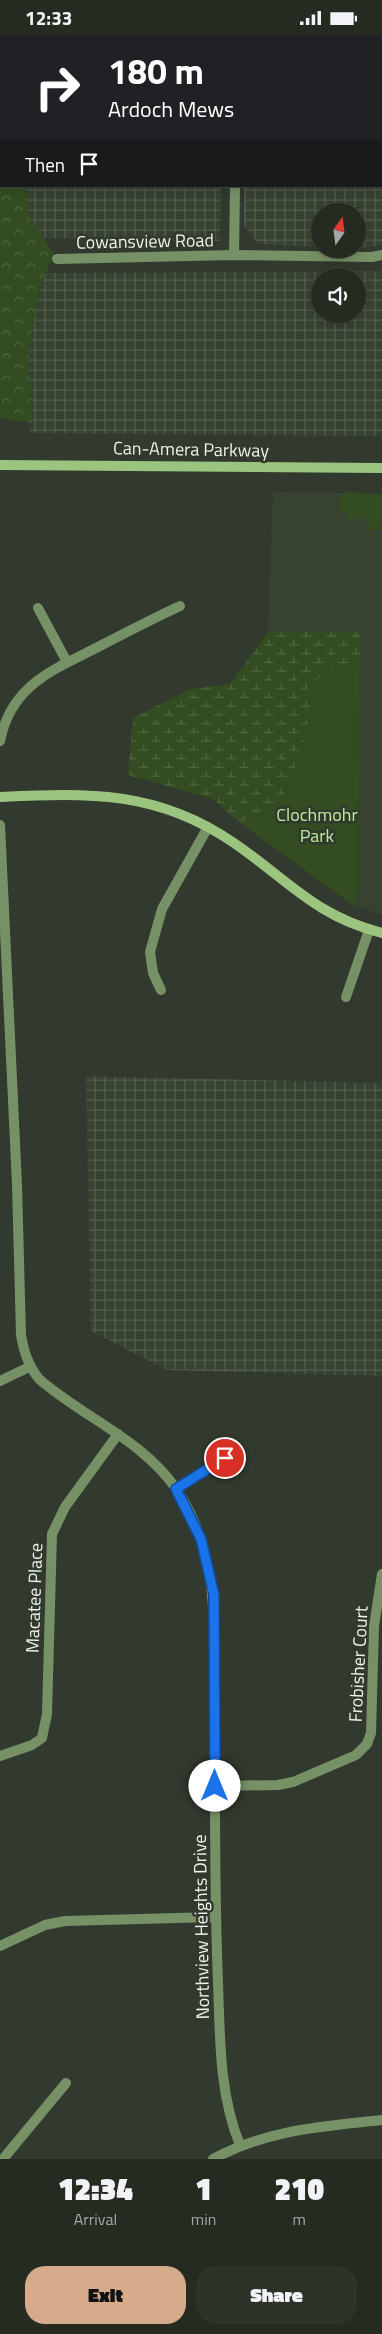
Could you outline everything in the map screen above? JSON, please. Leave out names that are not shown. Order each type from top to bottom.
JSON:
[{"type":"street","name":"Cowansview Road","points":[[234,255],[235,187]]},
{"type":"street","name":"Cowansview Road","points":[[57,259],[234,255],[372,257],[382,255]]},
{"type":"street","name":"Can-Amera Parkway","points":[[0,465],[382,468]]},
{"type":"street","points":[[0,741],[7,718],[22,694],[40,678],[67,662],[180,606]]},
{"type":"street","points":[[38,609],[67,662]]},
{"type":"street","points":[[0,797],[91,794],[120,797],[169,809],[208,827],[244,850],[292,890],[318,908],[350,924],[382,933]]},
{"type":"street","points":[[0,825],[3,948],[17,1185],[21,1335],[29,1367],[0,1381]]},
{"type":"street","points":[[161,990],[153,973],[150,952],[162,909],[208,827]]},
{"type":"street","points":[[346,997],[369,930]]},
{"type":"street","name":"Northview Heights Drive","points":[[29,1367],[49,1387],[144,1453],[176,1489],[201,1539],[214,1595],[215,1917],[220,2051],[224,2089],[233,2128],[240,2145]]},
{"type":"street","name":"Macatee Place","points":[[0,1756],[32,1745],[42,1737],[47,1715],[52,1534],[65,1507],[118,1434]]},
{"type":"street","points":[[176,1489],[225,1458]]},
{"type":"street","name":"Frobisher Court","points":[[215,1786],[278,1785],[293,1782],[356,1755],[362,1750],[371,1733],[374,1626],[382,1574]]},
{"type":"street","points":[[0,1946],[45,1925],[65,1921],[215,1917]]},
{"type":"street","points":[[3,2159],[66,2083]]},
{"type":"street","points":[[213,2159],[240,2145],[302,2129],[382,2120]]},
{"type":"shaded area","points":[[26,187],[221,187],[220,241],[43,238],[28,214]]},
{"type":"shaded area","points":[[244,187],[382,187],[382,245],[366,248],[366,203],[311,203],[311,247],[258,244],[244,226]]},
{"type":"shaded area","points":[[311,271],[311,323],[366,323],[366,271],[382,271],[382,436],[29,433],[33,423],[28,355],[40,287],[46,273]]},
{"type":"shaded area","points":[[273,492],[382,494],[382,915],[354,906],[358,891],[360,632],[268,632]]},
{"type":"shaded area","points":[[86,1076],[382,1083],[382,1376],[167,1370],[91,1331]]},
{"type":"green space","points":[[0,187],[26,187],[28,214],[54,254],[40,287],[28,355],[33,423],[0,418]]},
{"type":"green space","points":[[344,492],[382,494],[382,523],[378,525],[378,530],[368,530],[367,519],[347,519],[346,512],[339,511],[340,499]]},
{"type":"green space","points":[[268,632],[360,632],[360,661],[333,667],[307,687],[311,711],[303,744],[280,806],[239,822],[213,799],[128,775],[133,718],[191,689],[230,684]]},
{"type":"green space","name":"Clochmohr Park","points":[[360,661],[358,891],[354,906],[239,822],[280,806],[303,744],[311,711],[306,687],[333,667]]},
{"type":"route","points":[[215,1786],[214,1595],[201,1539],[176,1489],[225,1458]]}]
